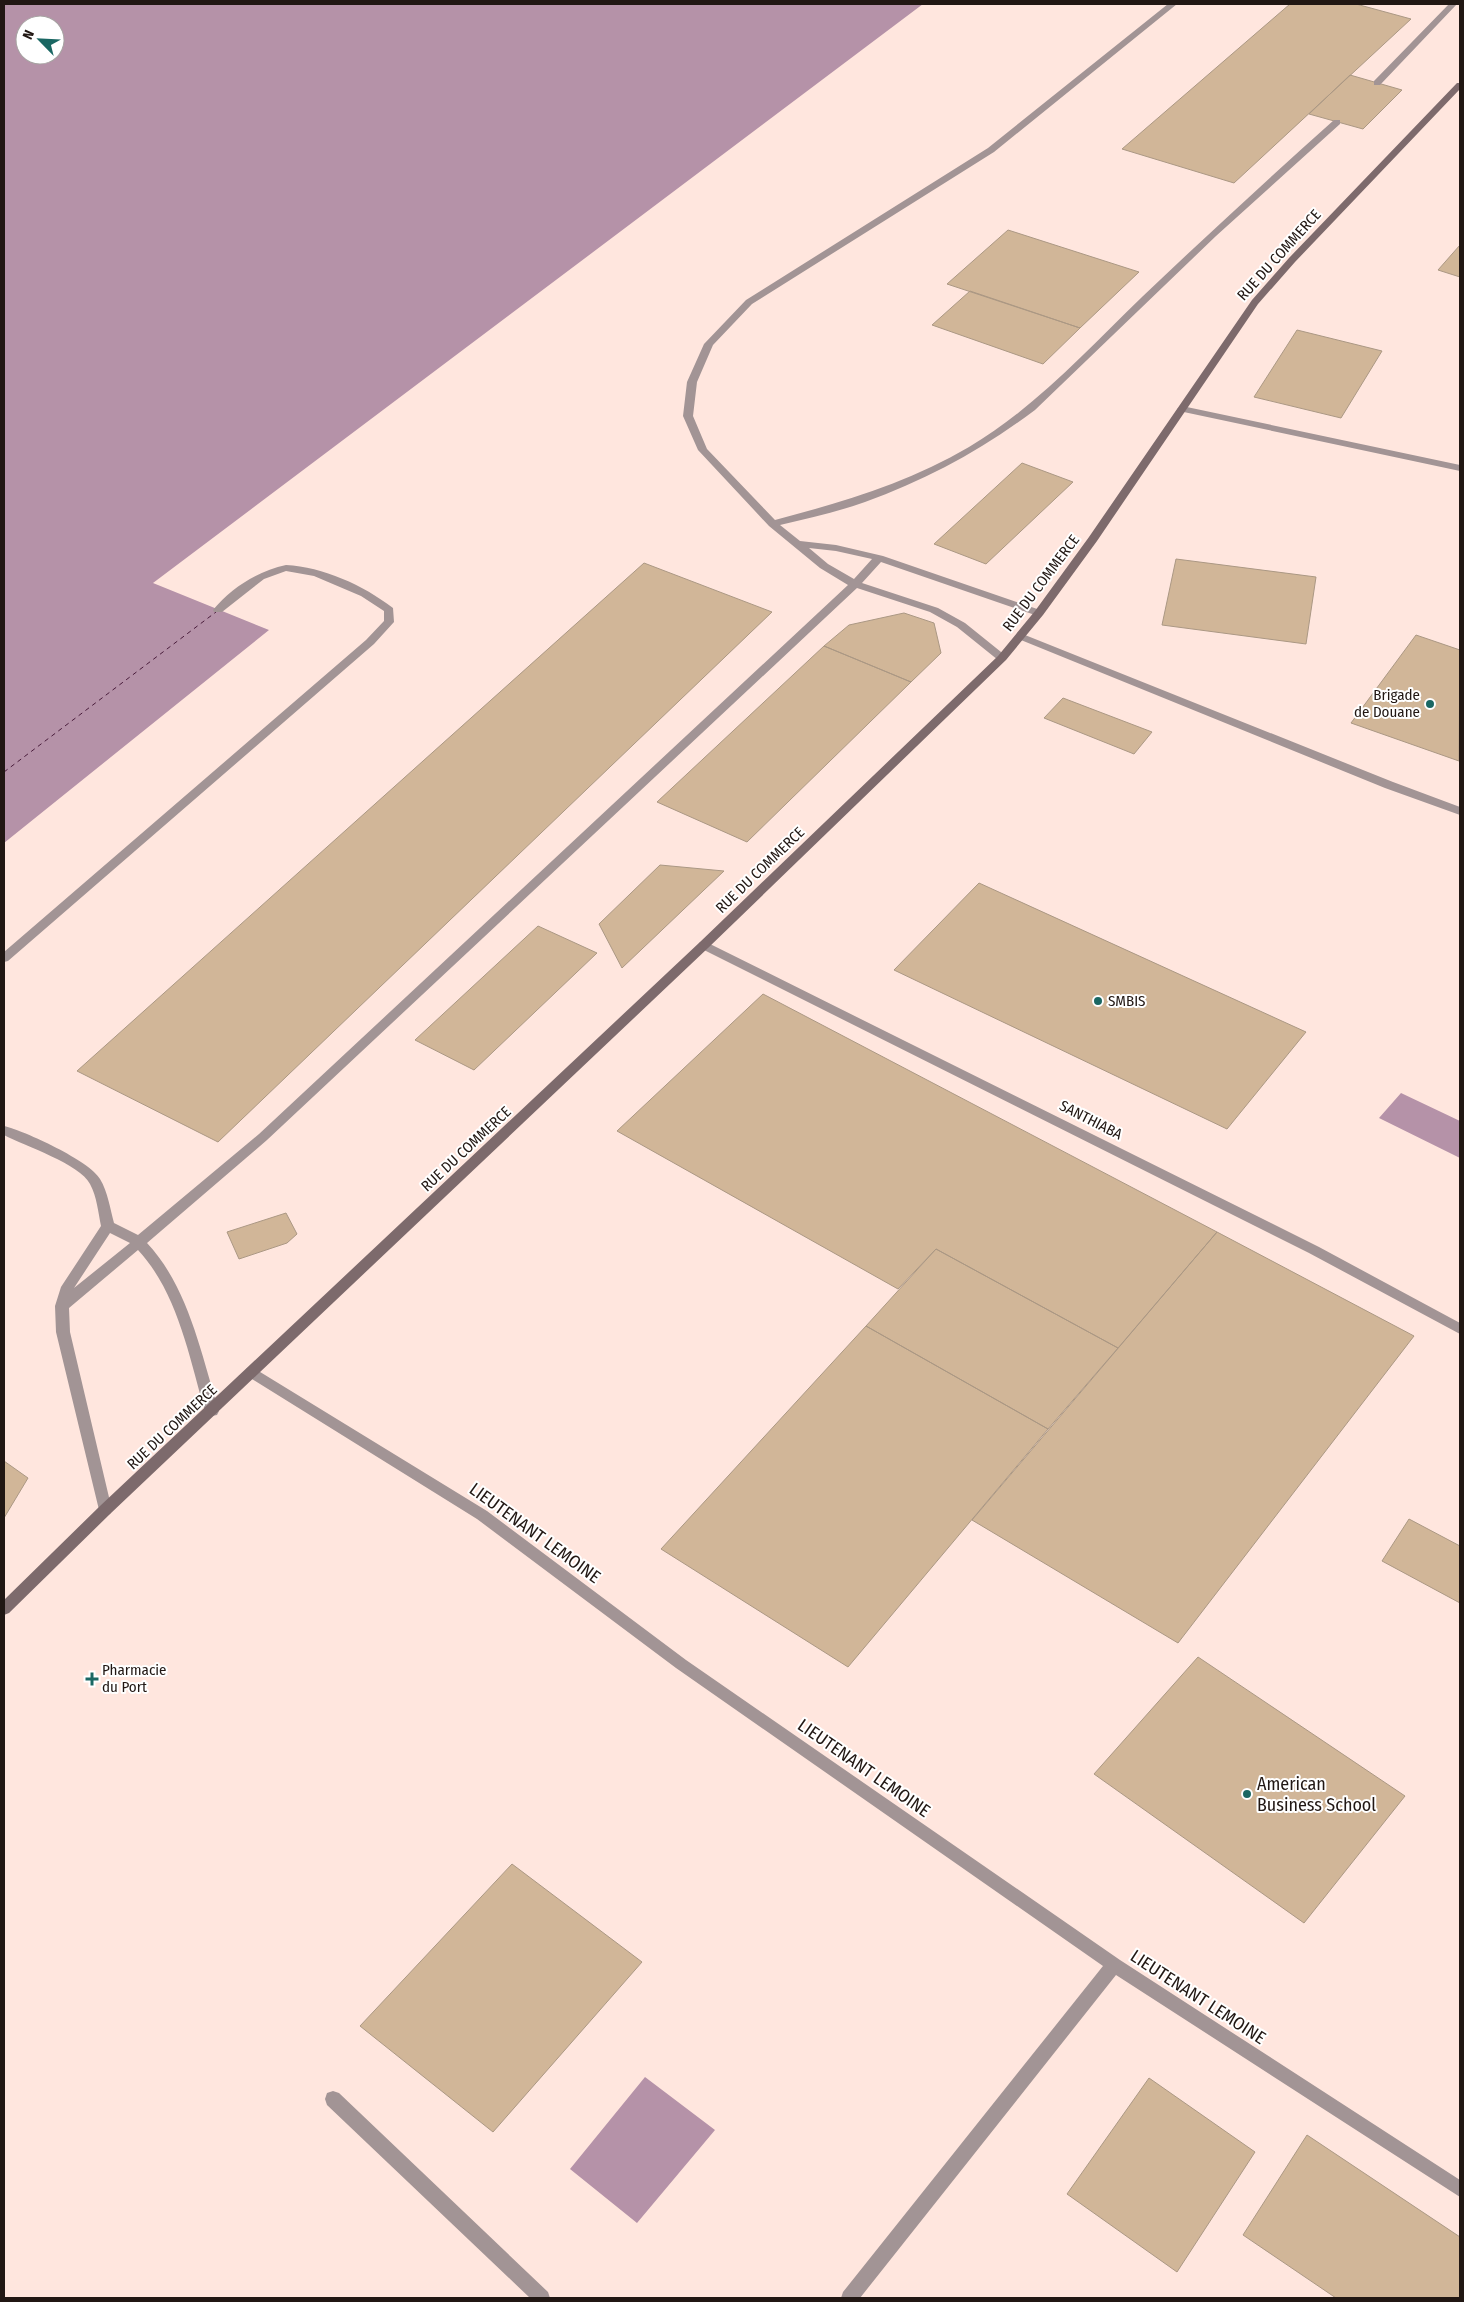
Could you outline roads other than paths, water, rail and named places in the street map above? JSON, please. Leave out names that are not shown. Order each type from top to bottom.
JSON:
[{"type":"street","points":[[1002,658],[961,625],[934,610],[855,584],[824,566],[773,524],[703,450],[688,416],[692,382],[709,344],[749,302],[991,150],[1173,4]]},
{"type":"street","points":[[1376,83],[1453,4]]},
{"type":"street","name":"RUE DU COMMERCE","points":[[4,1609],[105,1510],[704,945],[1002,658],[1039,613],[1093,540],[1256,302],[1292,260],[1460,85]]},
{"type":"street","points":[[773,524],[860,500],[892,488],[951,461],[1005,429],[1032,408],[1213,234],[1337,122]]},
{"type":"street","points":[[1182,409],[1460,468]]},
{"type":"street","points":[[797,544],[836,548],[879,558],[1039,613]]},
{"type":"street","points":[[62,1306],[212,1183],[263,1137],[855,584],[879,558]]},
{"type":"street","points":[[4,958],[370,642],[389,622],[388,610],[376,600],[314,571],[294,567],[266,573],[218,610]]},
{"type":"street","points":[[1020,636],[1389,785],[1460,811]]},
{"type":"street","name":"SANTHIABA","points":[[704,945],[1314,1250],[1460,1328]]},
{"type":"street","points":[[4,1130],[71,1162],[93,1179],[108,1226],[138,1242],[156,1262],[177,1300],[212,1411]]},
{"type":"street","points":[[105,1510],[63,1332],[62,1306],[68,1287],[108,1226]]},
{"type":"street","name":"LIEUTENANT LEMOINE","points":[[252,1372],[482,1515],[681,1664],[1114,1965],[1460,2189]]},
{"type":"street","points":[[848,2298],[1114,1965]]},
{"type":"street","points":[[333,2099],[542,2298]]},
{"type":"place","name":"Brigade de Douane","points":[[1430,704]]},
{"type":"place","name":"SMBIS","points":[[1098,1001]]},
{"type":"place","name":"Pharmacie du Port","points":[[92,1679]]},
{"type":"place","name":"American Business School","points":[[1247,1794]]}]
